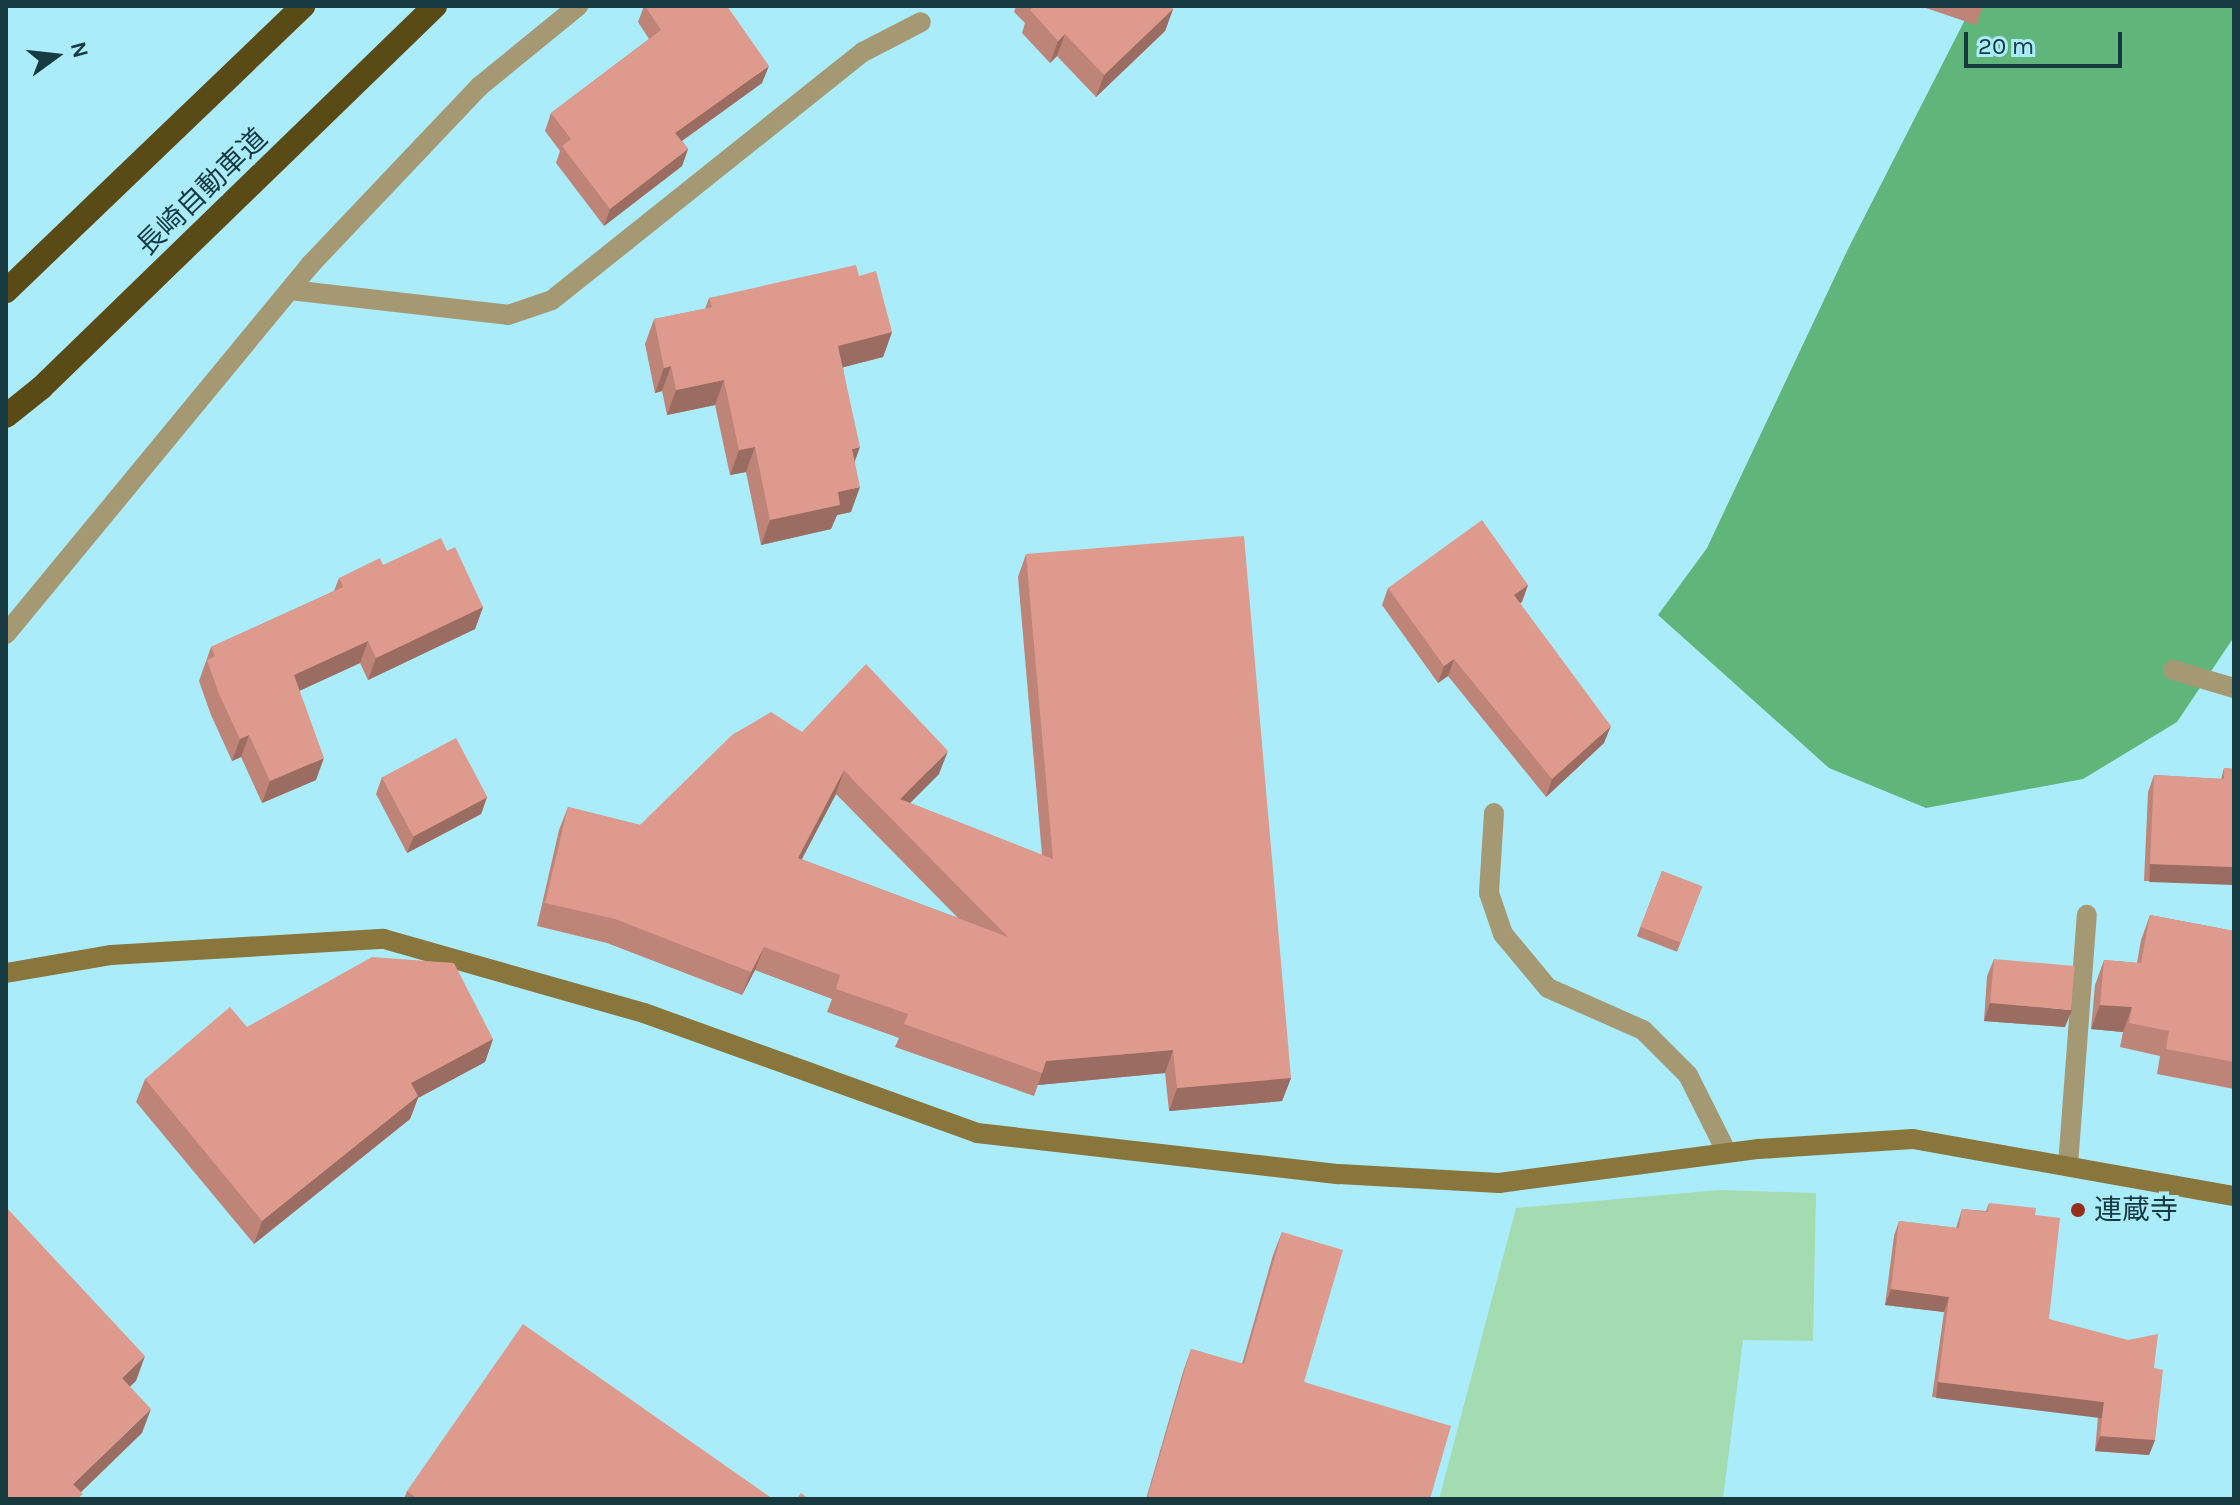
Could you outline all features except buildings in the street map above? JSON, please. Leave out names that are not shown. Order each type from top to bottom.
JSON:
[{"type":"highway","points":[[6,291],[303,6]]},
{"type":"highway","name":"長崎自動車道","points":[[6,416],[435,6]]},
{"type":"street","points":[[6,634],[290,290],[480,86],[578,6]]},
{"type":"street","points":[[290,290],[508,315],[552,300],[863,52],[921,22]]},
{"type":"street","points":[[2173,670],[2234,688]]},
{"type":"street","points":[[1494,813],[1489,893],[1503,934],[1548,988],[1643,1030],[1688,1075],[1727,1153]]},
{"type":"street","points":[[2068,1165],[2087,915]]},
{"type":"street","points":[[6,973],[111,955],[384,939],[644,1013],[977,1133],[1339,1174],[1499,1183],[1727,1153],[1913,1139],[2234,1196]]},
{"type":"green space","points":[[1972,6],[2234,6],[2234,637],[2177,722],[2083,779],[1926,808],[1829,768],[1658,615],[1707,548],[1848,249]]},
{"type":"green space","points":[[1720,1190],[1816,1193],[1813,1341],[1743,1340],[1723,1499],[1439,1499],[1516,1208]]},
{"type":"place","name":"連蔵寺","points":[[2078,1210]]}]
